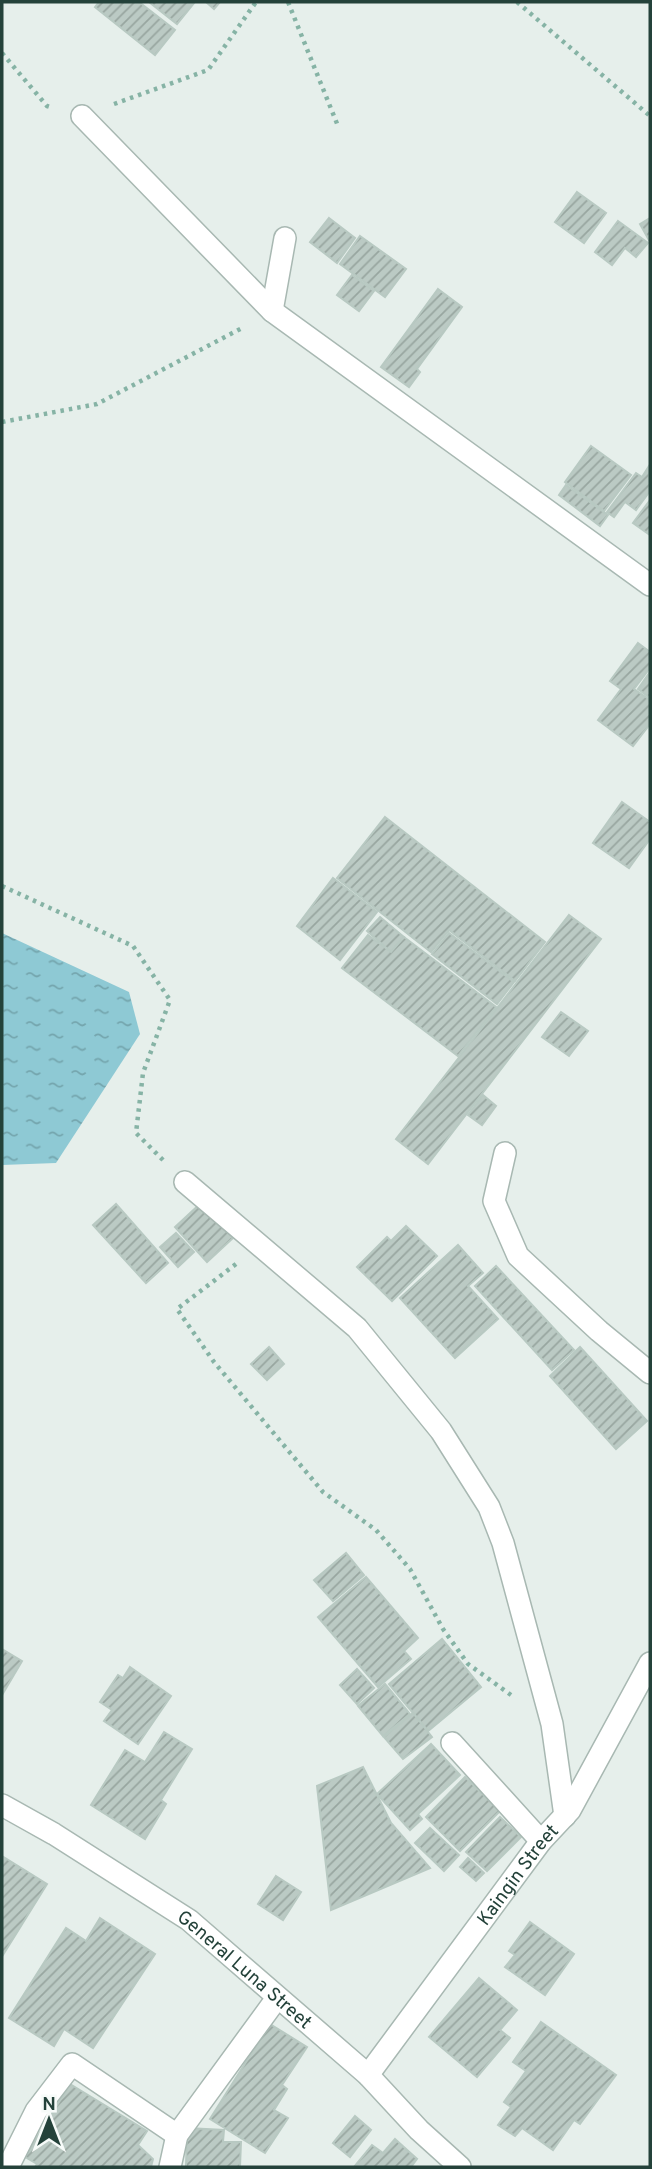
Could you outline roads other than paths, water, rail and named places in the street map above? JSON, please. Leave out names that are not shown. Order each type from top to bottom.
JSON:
[{"type":"street","points":[[82,116],[272,312],[650,585]]},
{"type":"street","points":[[272,312],[285,238]]},
{"type":"street","points":[[505,1153],[494,1201],[518,1256],[599,1331],[650,1373]]},
{"type":"street","points":[[185,1182],[357,1328],[441,1431],[489,1507],[503,1543],[552,1724],[565,1816]]},
{"type":"street","name":"Kaingin Street","points":[[369,2075],[541,1841],[565,1816],[650,1663]]},
{"type":"street","points":[[452,1743],[541,1841]]},
{"type":"street","name":"General Luna Street","points":[[2,1805],[54,1834],[189,1920],[369,2075],[419,2130],[460,2167]]},
{"type":"street","points":[[170,2167],[177,2135],[276,1997]]},
{"type":"street","points":[[8,2167],[36,2111],[72,2064],[177,2135]]},
{"type":"water","points":[[2,933],[129,992],[140,1034],[56,1163],[2,1165]]}]
